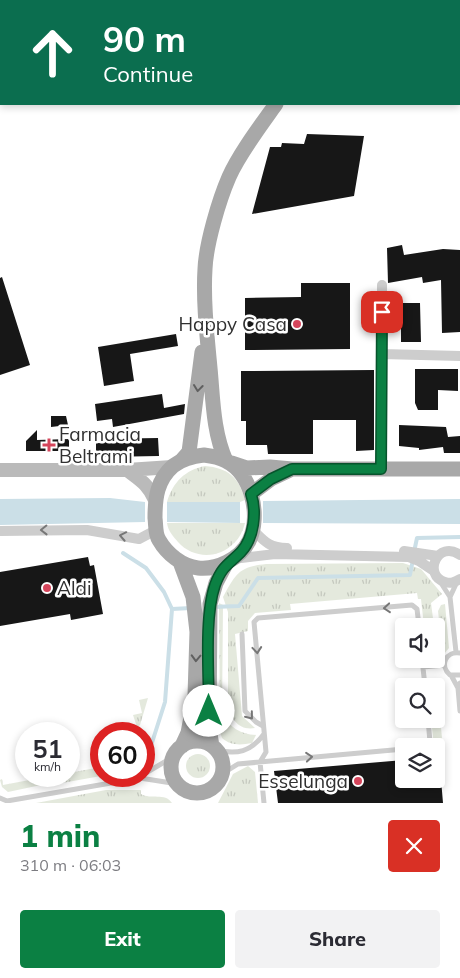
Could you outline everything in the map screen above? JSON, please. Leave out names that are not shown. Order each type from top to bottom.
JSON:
[{"type":"main road","points":[[218,780],[208,790],[184,792],[172,772],[178,751],[188,733],[195,696],[196,632],[202,607],[230,561],[242,551],[253,526],[252,497],[247,481],[239,470],[227,461],[221,448],[214,417],[206,323],[204,268],[213,224],[229,177],[275,105]]},
{"type":"main road","points":[[155,500],[161,482],[189,452],[206,323]]},
{"type":"main road","points":[[0,470],[127,470],[177,463],[193,456],[204,455],[248,468],[460,469]]},
{"type":"main road","points":[[252,497],[271,479],[292,469]]},
{"type":"main road","points":[[127,470],[150,488],[155,500],[158,539],[172,556],[190,567],[200,568],[210,568],[230,561]]},
{"type":"main road","points":[[180,562],[202,607],[209,728],[214,748],[222,759],[212,803]]},
{"type":"main road","points":[[178,751],[197,741],[214,748]]},
{"type":"street","points":[[381,469],[382,285]]},
{"type":"street","points":[[382,354],[460,356]]},
{"type":"street","points":[[0,531],[87,530],[139,539],[156,526]]},
{"type":"street","points":[[253,526],[267,544],[275,548],[438,556]]},
{"type":"street","points":[[436,574],[434,563],[438,556],[447,551],[460,554]]},
{"type":"street","points":[[230,561],[275,554],[414,555],[447,583],[458,580]]},
{"type":"lane","points":[[436,574],[450,597],[458,652],[449,655],[445,660]]},
{"type":"lane","points":[[450,597],[458,580]]},
{"type":"lane","points":[[264,803],[260,762],[266,752],[254,622],[258,618],[412,606],[417,608],[418,618]]},
{"type":"lane","points":[[242,634],[245,711],[263,726]]},
{"type":"lane","points":[[445,668],[459,685],[460,711]]},
{"type":"lane","points":[[450,675],[460,675]]},
{"type":"lane","points":[[214,748],[226,752],[244,750],[257,744],[264,734]]},
{"type":"lane","points":[[218,780],[238,764],[395,750]]},
{"type":"lane","points":[[155,767],[178,751]]},
{"type":"lane","points":[[155,781],[184,792]]},
{"type":"lane","points":[[0,798],[7,801],[90,786]]},
{"type":"green space","points":[[205,466],[220,469],[231,475],[243,492],[245,500],[240,502],[167,502],[173,488],[181,478],[191,470]]},
{"type":"green space","points":[[167,523],[245,523],[238,539],[228,548],[221,552],[206,555],[191,552],[184,548],[171,533]]},
{"type":"green space","points":[[403,563],[421,569],[442,594],[431,603],[433,618],[423,618],[421,599],[418,599],[417,593],[290,604],[291,610],[255,613],[248,621],[248,631],[235,634],[242,716],[255,728],[244,728],[231,715],[228,706],[228,612],[223,597],[239,573],[249,567],[266,564]]},
{"type":"green space","points":[[219,603],[223,605],[222,713],[228,723],[236,729],[256,735],[252,743],[233,744],[222,738],[220,732]]},
{"type":"green space","points":[[445,604],[449,648],[445,653],[445,618],[439,618],[438,611],[441,605]]},
{"type":"green space","points":[[148,698],[141,722],[135,722],[133,715],[142,713],[139,700]]},
{"type":"green space","points":[[432,728],[441,728],[442,738],[433,738]]},
{"type":"green space","points":[[198,754],[203,755],[209,761],[209,771],[203,777],[198,778],[193,777],[187,771],[186,766],[187,761],[193,755]]},
{"type":"green space","points":[[248,766],[255,772],[258,803],[218,803],[233,774]]},
{"type":"green space","points":[[90,769],[90,778],[80,780],[80,771]]},
{"type":"green space","points":[[2,779],[3,785],[15,783],[15,787],[32,787],[8,792],[2,787],[0,780]]},
{"type":"green space","points":[[106,790],[141,790],[141,794],[145,796],[166,798],[172,803],[36,803]]},
{"type":"shaded area","points":[[110,498],[145,502],[145,522],[0,525],[0,499]]},
{"type":"shaded area","points":[[460,499],[460,524],[263,523],[263,501]]},
{"type":"shaded area","points":[[167,502],[240,502],[240,523],[167,522]]},
{"type":"building","points":[[307,134],[364,136],[354,196],[252,214],[270,147],[281,147],[282,143],[304,144]]},
{"type":"building","points":[[402,245],[404,255],[443,249],[460,250],[460,332],[442,333],[441,280],[423,283],[422,277],[388,283],[387,248]]},
{"type":"building","points":[[2,277],[30,365],[0,375],[0,278]]},
{"type":"building","name":"Happy Casa","points":[[301,283],[350,283],[350,349],[245,350],[245,298],[301,297]]},
{"type":"building","points":[[401,303],[420,303],[421,342],[401,342]]},
{"type":"building","points":[[176,334],[178,346],[130,354],[134,381],[104,386],[98,347]]},
{"type":"building","points":[[415,369],[458,369],[458,391],[438,390],[438,410],[418,410],[415,403]]},
{"type":"building","points":[[374,370],[374,450],[356,451],[356,420],[313,420],[313,454],[268,454],[267,445],[246,445],[246,421],[241,421],[241,371]]},
{"type":"building","points":[[162,394],[164,408],[185,404],[184,414],[113,427],[112,419],[97,421],[95,404]]},
{"type":"building","points":[[51,416],[66,416],[68,425],[51,427]]},
{"type":"building","points":[[399,425],[446,427],[448,437],[460,436],[460,453],[444,453],[443,447],[419,450],[419,448],[399,446]]},
{"type":"building","points":[[37,430],[37,440],[69,439],[69,451],[26,451],[26,441]]},
{"type":"building","points":[[158,438],[159,456],[104,457],[104,454],[96,454],[96,439]]},
{"type":"building","name":"Aldi","points":[[88,557],[90,566],[94,565],[103,614],[71,620],[70,614],[0,626],[0,572]]},
{"type":"building","name":"Esselunga","points":[[395,761],[395,788],[442,788],[443,803],[278,803],[274,771]]},
{"type":"waterway","points":[[414,552],[417,538],[460,537]]},
{"type":"waterway","points":[[123,553],[146,568],[164,592],[172,609],[165,702],[155,733]]},
{"type":"waterway","points":[[213,607],[239,606],[258,578],[410,575],[413,559]]},
{"type":"waterway","points":[[172,609],[191,608]]},
{"type":"place","name":"Happy Casa","points":[[297,324]]},
{"type":"place","name":"Farmacia Beltrami","points":[[49,445]]},
{"type":"place","name":"Aldi","points":[[47,588]]},
{"type":"place","name":"Esselunga","points":[[358,781]]},
{"type":"route","points":[[209,711],[211,597],[227,562],[242,551],[248,541],[253,523],[253,500],[251,494],[271,479],[292,469],[381,469],[382,312]]}]
